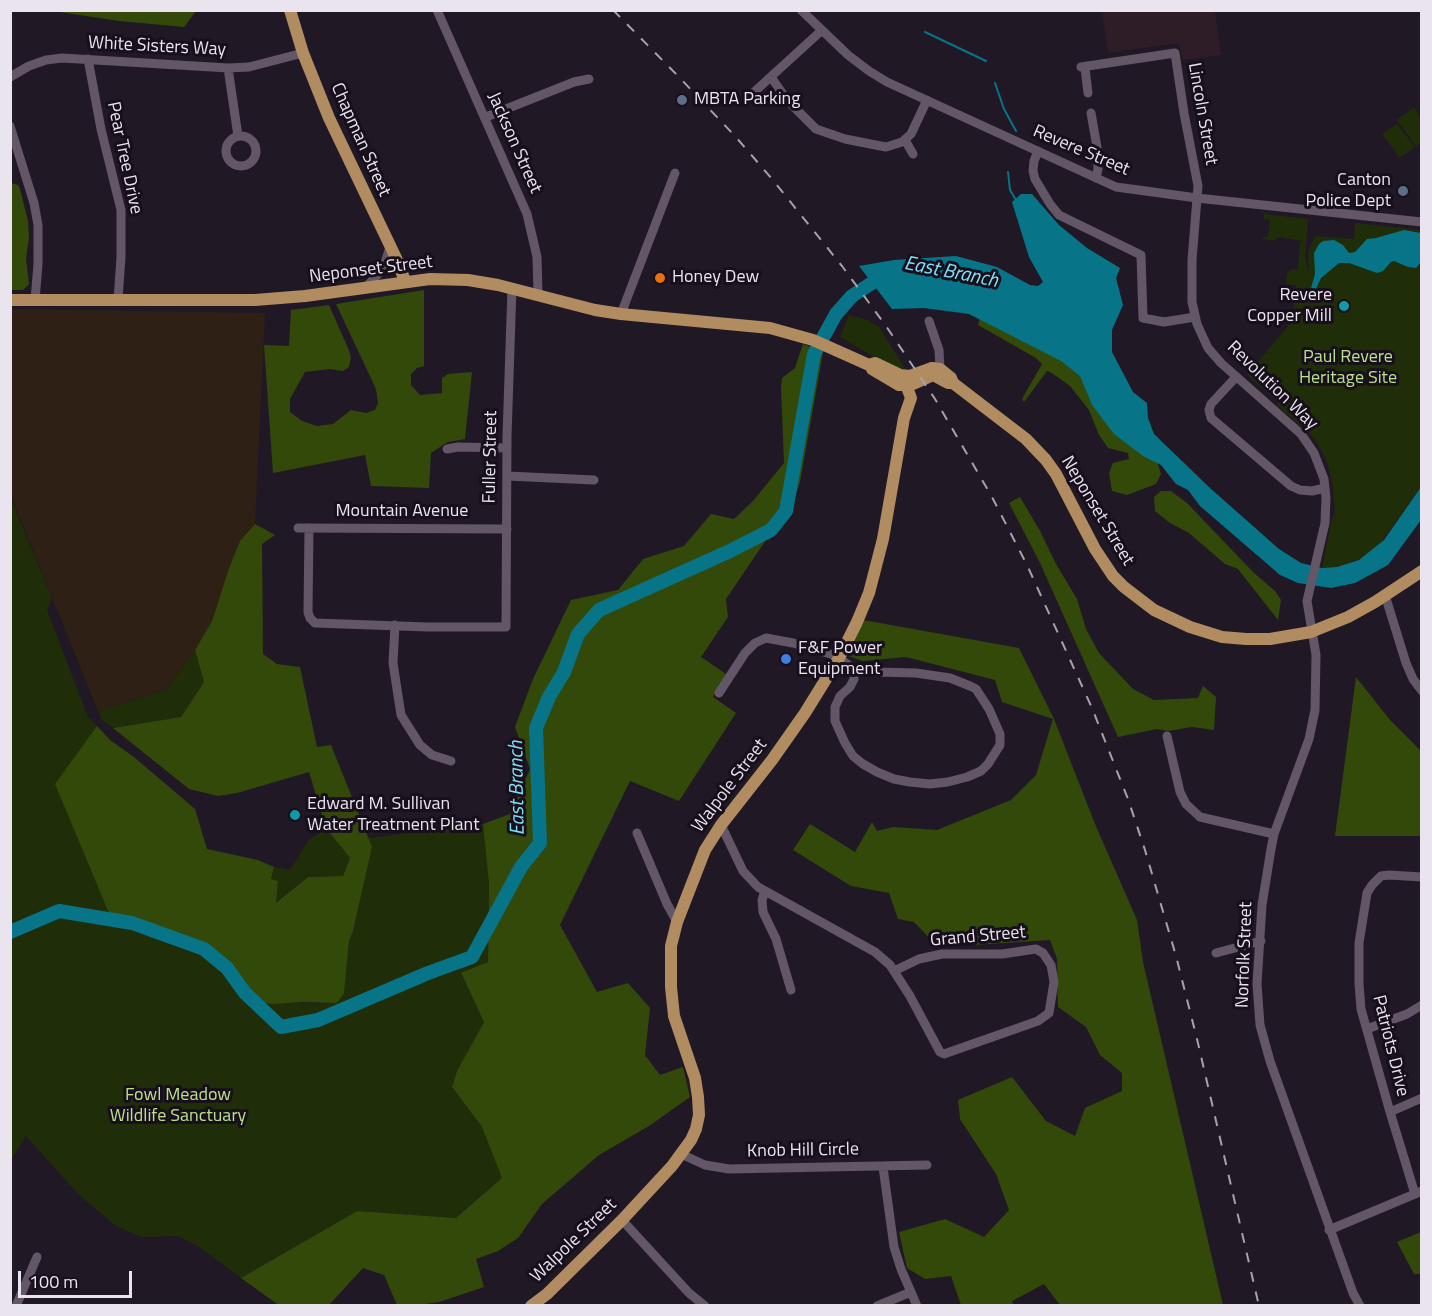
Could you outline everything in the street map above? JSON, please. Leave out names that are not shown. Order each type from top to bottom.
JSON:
[{"type":"main road","name":"Chapman Street","points":[[290,10],[303,53],[342,147],[405,281]]},
{"type":"main road","name":"Neponset Street","points":[[10,300],[255,300],[305,296],[439,278],[512,288],[595,310],[760,327],[793,333],[869,365],[873,371],[899,386],[933,375],[948,383],[953,383]]},
{"type":"main road","points":[[908,384],[932,368],[940,369]]},
{"type":"main road","name":"Neponset Street","points":[[940,369],[951,378],[953,383],[1036,448],[1056,474],[1113,576],[1138,598],[1170,618],[1222,637],[1265,639],[1311,632],[1348,617],[1422,571]]},
{"type":"main road","name":"Walpole Street","points":[[531,1305],[547,1294],[622,1220],[691,1140],[699,1115],[695,1078],[674,1016],[670,987],[671,946],[677,922],[705,850],[721,825],[806,713],[858,622],[877,566],[904,418],[911,398],[908,384]]},
{"type":"street","name":"Jackson Street","points":[[437,10],[527,214],[537,257],[538,294]]},
{"type":"street","name":"Revere Street","points":[[801,10],[821,31],[869,71],[1096,178],[1125,189],[1422,222]]},
{"type":"street","points":[[753,93],[821,31]]},
{"type":"street","name":"White Sisters Way","points":[[10,77],[28,66],[62,58],[228,68],[249,67],[303,53]]},
{"type":"street","name":"Lincoln Street","points":[[1088,93],[1083,68],[1175,53],[1198,186],[1197,198]]},
{"type":"street","name":"Pear Tree Drive","points":[[88,59],[120,210],[121,257],[118,300]]},
{"type":"street","points":[[768,65],[787,100],[816,129],[845,138],[886,147],[897,144],[905,140],[915,128],[927,100]]},
{"type":"street","points":[[228,68],[238,136]]},
{"type":"street","points":[[486,117],[574,82],[589,79]]},
{"type":"street","points":[[1091,113],[1097,147],[1096,178]]},
{"type":"street","points":[[10,126],[28,182],[38,225],[38,264],[34,300]]},
{"type":"street","points":[[905,140],[913,154]]},
{"type":"street","points":[[1038,151],[1033,171],[1035,179],[1059,215],[1141,255],[1143,318],[1164,322],[1195,317]]},
{"type":"street","points":[[621,314],[675,173]]},
{"type":"street","name":"Revolution Way","points":[[1197,198],[1192,260],[1192,302],[1195,317],[1208,348],[1236,377],[1301,434],[1318,462],[1325,488],[1325,523],[1306,608],[1311,632]]},
{"type":"street","points":[[366,287],[383,269],[390,247]]},
{"type":"street","name":"Fuller Street","points":[[395,625],[506,627],[507,448],[512,288]]},
{"type":"street","points":[[929,321],[939,350],[940,369]]},
{"type":"street","points":[[1236,377],[1212,404],[1209,410],[1211,418],[1291,486],[1300,490],[1312,491],[1325,488]]},
{"type":"street","points":[[447,449],[507,448]]},
{"type":"street","points":[[507,476],[594,480]]},
{"type":"street","name":"Mountain Avenue","points":[[298,528],[507,529]]},
{"type":"street","points":[[309,528],[308,612],[312,621],[319,625],[395,625],[393,663],[401,715],[420,745],[432,755],[451,761]]},
{"type":"street","points":[[1385,595],[1406,663],[1422,692]]},
{"type":"street","name":"Norfolk Street","points":[[1311,632],[1316,655],[1314,716],[1309,739],[1274,834],[1265,887],[1257,984],[1260,1025],[1270,1061],[1329,1230],[1353,1293],[1360,1305]]},
{"type":"street","points":[[719,693],[745,653],[755,643],[766,638],[793,643],[834,655],[854,669],[916,673],[950,678],[970,686],[976,689],[989,709],[999,734],[1000,746],[981,771],[948,782],[930,784],[910,782],[877,772],[854,756],[835,721],[835,707],[840,696],[854,679],[854,669]]},
{"type":"street","points":[[1167,736],[1180,792],[1186,804],[1200,817],[1274,834]]},
{"type":"street","name":"Grand Street","points":[[721,825],[743,871],[750,880],[765,891],[875,952],[894,971],[940,1052],[944,1054],[1038,1021],[1048,1013],[1054,982],[1051,965],[1043,953],[1036,949],[1002,954],[942,954],[919,959],[894,971]]},
{"type":"street","points":[[637,832],[660,889],[677,922]]},
{"type":"street","name":"Patriots Drive","points":[[1418,1193],[1389,1112],[1361,1010],[1359,943],[1367,893],[1381,876],[1422,877]]},
{"type":"street","points":[[765,891],[762,900],[763,912],[776,939],[791,990]]},
{"type":"street","points":[[1216,953],[1261,941]]},
{"type":"street","points":[[1367,1029],[1407,1014],[1422,1005]]},
{"type":"street","points":[[1389,1112],[1422,1098]]},
{"type":"street","name":"Knob Hill Circle","points":[[681,1154],[705,1165],[729,1169],[927,1165]]},
{"type":"street","points":[[882,1167],[894,1247],[917,1305]]},
{"type":"street","points":[[1329,1230],[1418,1193]]},
{"type":"street","points":[[622,1220],[689,1293],[705,1305]]},
{"type":"street","points":[[16,1305],[37,1257]]},
{"type":"street","points":[[878,1305],[911,1292]]},
{"type":"shaded area","points":[[1102,11],[1215,11],[1221,55],[1183,60],[1178,43],[1108,53]]},
{"type":"shaded area","points":[[11,309],[265,313],[255,524],[240,541],[212,621],[195,650],[166,690],[98,711],[11,496]]},
{"type":"green space","points":[[53,11],[196,11],[184,27],[119,21]]},
{"type":"green space","points":[[1414,107],[1421,118],[1421,142],[1416,146],[1397,120]]},
{"type":"green space","points":[[1397,124],[1415,147],[1400,158],[1382,134]]},
{"type":"green space","points":[[11,183],[18,185],[20,189],[28,221],[29,237],[26,259],[29,284],[23,290],[11,290]]},
{"type":"green space","name":"Paul Revere Heritage Site","points":[[1264,214],[1308,219],[1305,257],[1309,274],[1308,252],[1315,236],[1354,239],[1355,223],[1421,230],[1421,487],[1379,545],[1363,558],[1337,567],[1322,568],[1332,518],[1335,514],[1333,486],[1326,459],[1304,426],[1277,405],[1277,401],[1247,375],[1299,313],[1299,309],[1294,308],[1296,285],[1286,284],[1287,273],[1291,269],[1298,270],[1300,243],[1303,241],[1279,237],[1273,241],[1262,239],[1268,237],[1270,220],[1264,219]]},
{"type":"green space","points":[[424,290],[424,366],[417,368],[411,374],[411,385],[420,395],[442,393],[442,378],[448,374],[472,372],[465,439],[448,442],[431,453],[429,488],[371,486],[365,455],[273,473],[264,345],[289,346],[291,310],[329,305],[348,348],[351,357],[349,367],[343,371],[330,369],[305,372],[290,399],[290,412],[302,421],[317,426],[333,424],[351,410],[366,413],[375,410],[378,403],[376,389],[336,304]]},
{"type":"green space","points":[[981,313],[1067,352],[1155,455],[1161,474],[1156,484],[1127,495],[1112,491],[1109,473],[1113,463],[1129,459],[1128,453],[1108,448],[1099,435],[1089,410],[1070,386],[1052,373],[1047,371],[1024,402],[1022,399],[1042,364],[1036,358],[978,325]]},
{"type":"green space","points":[[849,315],[868,320],[879,327],[906,370],[893,368],[840,337]]},
{"type":"green space","points":[[803,344],[823,352],[800,482],[789,514],[766,540],[726,599],[728,617],[701,657],[726,674],[713,697],[736,713],[679,801],[630,781],[560,925],[597,992],[628,983],[650,1008],[645,1055],[660,1075],[683,1067],[690,1097],[649,1126],[599,1155],[542,1204],[518,1238],[498,1251],[476,1259],[484,1287],[439,1302],[397,1305],[384,1275],[363,1268],[329,1305],[280,1306],[241,1278],[357,1211],[456,1218],[502,1178],[482,1127],[452,1087],[457,1071],[484,1022],[461,973],[488,962],[489,884],[483,824],[510,814],[530,769],[515,727],[533,679],[571,600],[618,590],[643,559],[684,546],[711,514],[734,519],[753,501],[784,463],[782,378],[795,368]]},
{"type":"green space","points":[[1161,491],[1171,491],[1187,503],[1253,572],[1275,591],[1281,600],[1278,620],[1238,569],[1225,564],[1189,533],[1170,523],[1155,511],[1154,497]]},
{"type":"green space","name":"Fowl Meadow Wildlife Sanctuary","points":[[10,496],[52,598],[47,610],[88,717],[97,726],[56,784],[111,917],[142,922],[164,930],[179,941],[210,950],[227,960],[256,1002],[337,1003],[345,976],[349,941],[372,847],[368,838],[483,824],[489,884],[488,962],[461,974],[484,1022],[457,1071],[452,1087],[482,1127],[503,1178],[456,1218],[357,1211],[241,1278],[198,1246],[178,1236],[141,1237],[116,1226],[78,1194],[26,1136],[11,1160]]},
{"type":"green space","points":[[1020,497],[1077,599],[1086,629],[1099,653],[1133,689],[1154,700],[1198,698],[1203,686],[1216,697],[1214,730],[1192,727],[1168,731],[1157,729],[1118,737],[1040,563],[1009,503]]},
{"type":"green space","points":[[255,524],[275,535],[262,544],[263,654],[277,664],[300,667],[317,747],[331,745],[372,847],[349,941],[344,993],[337,1003],[255,1002],[227,960],[210,950],[179,941],[164,930],[142,922],[111,918],[55,784],[97,726],[110,740],[134,757],[195,809],[207,849],[258,860],[274,867],[271,879],[278,881],[276,903],[308,877],[343,876],[350,858],[326,828],[309,772],[237,793],[218,796],[189,789],[113,728],[181,717],[204,682],[195,650],[212,621],[240,541]]},
{"type":"green space","points":[[863,620],[1019,648],[1054,719],[1095,824],[1137,920],[1143,962],[1223,1305],[1060,1305],[1044,1284],[1012,1301],[1013,1305],[961,1305],[951,1276],[925,1279],[907,1268],[899,1232],[945,1219],[984,1237],[1009,1210],[996,1174],[960,1119],[958,1100],[1012,1077],[1046,1121],[1075,1136],[1085,1108],[1122,1091],[1122,1073],[1100,1055],[1086,1027],[1058,1007],[1057,959],[1050,940],[973,945],[935,944],[914,922],[898,919],[889,893],[851,886],[793,850],[810,824],[855,852],[872,822],[877,831],[893,827],[937,830],[1011,800],[1036,775],[1053,719],[1002,702],[995,680],[906,657],[863,661],[846,655]]},
{"type":"green space","points":[[195,650],[204,682],[181,717],[113,728],[102,720],[98,711],[166,690]]},
{"type":"green space","points":[[1356,677],[1390,720],[1421,751],[1421,836],[1335,836]]},
{"type":"green space","points":[[326,828],[350,858],[343,876],[307,877],[276,904],[271,879],[274,867],[290,870],[308,841]]},
{"type":"green space","points":[[1421,1232],[1421,1274],[1414,1274],[1397,1242]]},
{"type":"water","points":[[1021,194],[1032,194],[1059,225],[1087,248],[1120,268],[1116,278],[1123,305],[1112,330],[1112,352],[1133,392],[1147,403],[1148,418],[1154,434],[1210,488],[1279,549],[1301,563],[1322,568],[1337,567],[1359,560],[1384,540],[1421,487],[1421,520],[1388,565],[1355,583],[1331,588],[1298,583],[1280,575],[1200,506],[1188,490],[1176,484],[1161,465],[1143,456],[1114,434],[1092,405],[1080,376],[1061,361],[969,314],[924,308],[892,309],[859,266],[894,260],[956,256],[997,267],[1030,285],[1038,286],[1043,282],[1029,257],[1012,202]]},
{"type":"water","points":[[1404,230],[1421,233],[1421,262],[1416,268],[1394,261],[1383,271],[1377,273],[1349,263],[1339,263],[1321,278],[1316,289],[1311,288],[1315,274],[1314,253],[1323,241],[1334,240],[1343,245],[1349,253],[1355,252],[1367,239]]},
{"type":"waterway","points":[[925,32],[986,61]]},
{"type":"waterway","points":[[995,83],[1004,109],[1016,131]]},
{"type":"waterway","points":[[1008,172],[1010,190],[1016,200]]},
{"type":"waterway","name":"East Branch","points":[[10,932],[59,911],[132,923],[204,949],[227,968],[245,993],[281,1027],[318,1020],[428,973],[472,957],[521,867],[540,843],[536,728],[549,697],[564,672],[578,634],[599,610],[771,530],[786,511],[814,354],[836,314],[852,296],[875,281],[890,281]]},
{"type":"railway","points":[[613,10],[735,136],[842,266],[935,399],[992,497],[1027,565],[1092,708],[1128,799],[1145,850],[1197,1039],[1259,1306]]},
{"type":"place","name":"MBTA Parking","points":[[682,100]]},
{"type":"place","name":"Canton Police Dept","points":[[1403,191]]},
{"type":"place","name":"Honey Dew","points":[[660,278]]},
{"type":"place","name":"Revere Copper Mill","points":[[1344,306]]},
{"type":"place","name":"F&F Power Equipment","points":[[786,659]]},
{"type":"place","name":"Edward M. Sullivan Water Treatment Plant","points":[[295,815]]}]
